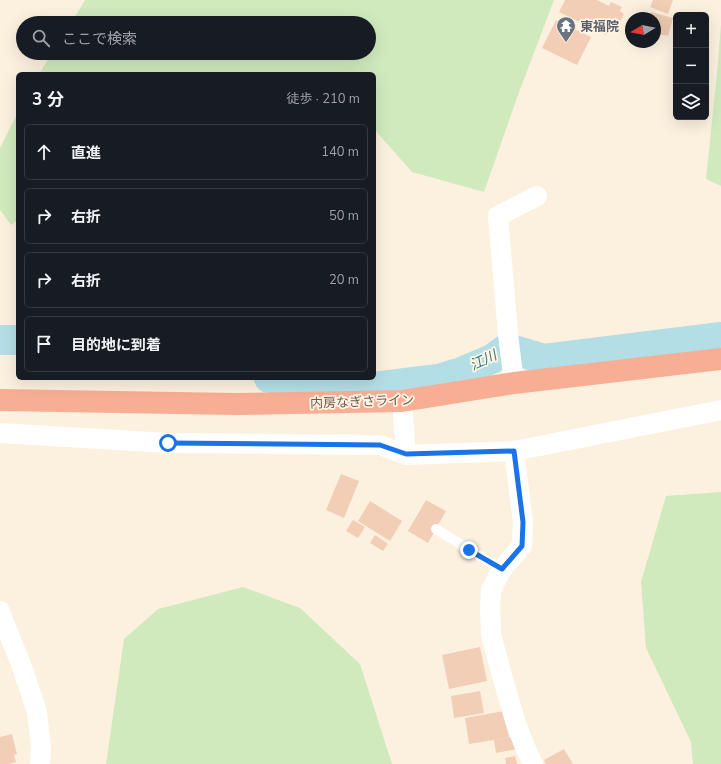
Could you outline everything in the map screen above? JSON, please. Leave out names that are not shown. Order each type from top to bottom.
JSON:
[{"type":"highway","name":"内房なぎさライン","points":[[0,400],[236,404],[402,401],[514,384],[721,359]]},
{"type":"street","points":[[514,384],[508,334],[498,216],[537,196]]},
{"type":"street","points":[[402,401],[406,454]]},
{"type":"street","points":[[0,433],[168,443],[380,445],[406,454],[514,451],[721,410]]},
{"type":"street","points":[[514,451],[523,522],[522,546],[502,569],[491,590],[491,635],[516,724],[533,764]]},
{"type":"street","points":[[0,611],[22,664],[37,712],[42,748],[40,764]]},
{"type":"lane","points":[[436,528],[502,569]]},
{"type":"green space","points":[[85,0],[554,0],[518,95],[484,192],[412,172],[376,131],[376,72],[40,72],[48,60],[376,60],[376,16],[75,16]]},
{"type":"green space","points":[[721,24],[721,186],[706,179]]},
{"type":"green space","points":[[16,116],[16,221],[11,225],[0,210],[0,148]]},
{"type":"green space","points":[[721,492],[721,764],[693,764],[691,742],[646,648],[641,582],[666,496]]},
{"type":"green space","points":[[243,587],[300,608],[360,664],[392,764],[106,764],[124,639],[158,609]]},
{"type":"building","points":[[565,0],[597,0],[609,6],[611,2],[622,7],[620,11],[624,14],[618,25],[612,22],[606,35],[559,12]]},
{"type":"building","points":[[653,0],[673,0],[668,14],[650,7]]},
{"type":"building","points":[[661,15],[673,18],[668,36],[661,34]]},
{"type":"building","name":"東福院","points":[[556,20],[591,37],[577,65],[542,48]]},
{"type":"building","points":[[341,474],[359,481],[344,518],[326,510]]},
{"type":"building","points":[[426,500],[446,511],[428,543],[408,531]]},
{"type":"building","points":[[370,501],[402,521],[390,541],[358,521]]},
{"type":"building","points":[[353,520],[365,527],[358,538],[346,531]]},
{"type":"building","points":[[375,535],[388,544],[383,551],[370,543]]},
{"type":"building","points":[[480,647],[487,681],[449,689],[442,655]]},
{"type":"building","points":[[480,691],[484,713],[454,718],[451,696]]},
{"type":"building","points":[[504,711],[509,737],[497,740],[515,736],[517,749],[496,753],[494,740],[469,744],[465,718]]},
{"type":"building","points":[[12,734],[17,754],[14,755],[16,762],[10,764],[0,764],[0,737]]},
{"type":"building","points":[[564,749],[573,764],[546,764],[544,760]]},
{"type":"building","points":[[515,756],[517,764],[506,764],[505,758]]},
{"type":"waterway","name":"江川","points":[[282,380],[315,385],[374,387],[438,379],[461,372],[492,359],[507,348],[544,359],[721,337]]},
{"type":"waterway","name":"江川","points":[[0,340],[16,340]]},
{"type":"place","name":"東福院","points":[[566,43]]},
{"type":"route","points":[[168,443],[380,445],[406,454],[514,451],[523,522],[522,546],[502,569],[469,550]]}]
